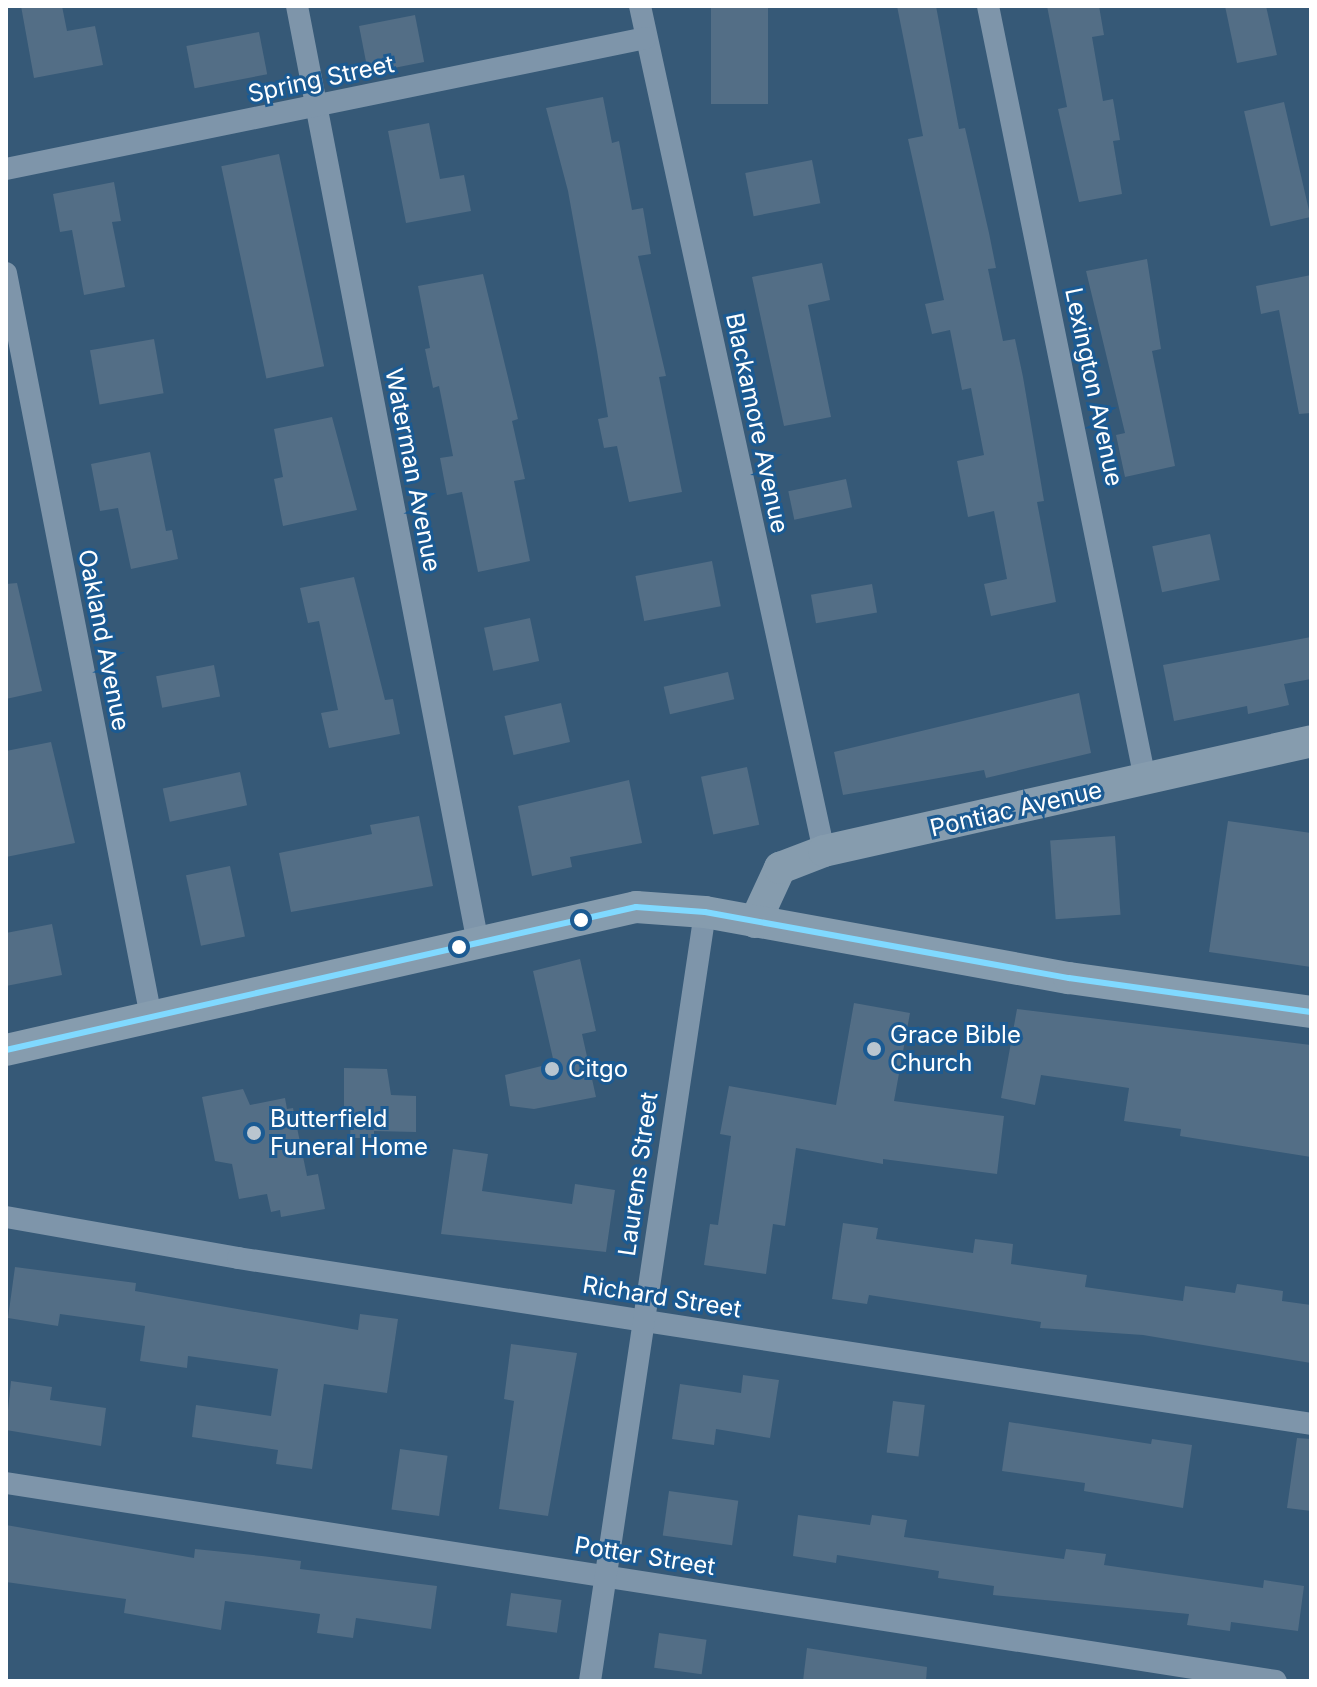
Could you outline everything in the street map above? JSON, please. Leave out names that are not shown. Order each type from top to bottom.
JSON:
[{"type":"main road","name":"Pontiac Avenue","points":[[755,922],[780,868],[824,851],[1311,741]]},
{"type":"main road","points":[[6,1050],[636,907],[705,912],[1069,978],[1311,1012]]},
{"type":"street","name":"Waterman Avenue","points":[[297,6],[478,943]]},
{"type":"street","name":"Blackamore Avenue","points":[[640,6],[824,851]]},
{"type":"street","name":"Lexington Avenue","points":[[988,6],[1145,779]]},
{"type":"street","name":"Spring Street","points":[[6,169],[646,38]]},
{"type":"street","name":"Oakland Avenue","points":[[6,273],[151,1017]]},
{"type":"street","name":"Laurens Street","points":[[590,1681],[705,912]]},
{"type":"street","name":"Richard Street","points":[[6,1217],[1311,1424]]},
{"type":"street","name":"Potter Street","points":[[6,1483],[1276,1681]]},
{"type":"building","points":[[21,6],[62,6],[67,31],[95,26],[103,65],[34,78]]},
{"type":"building","points":[[711,6],[768,6],[768,104],[711,104]]},
{"type":"building","points":[[897,6],[936,6],[959,129],[965,128],[996,268],[988,269],[1003,341],[1015,339],[1044,501],[1037,502],[1056,602],[991,616],[984,584],[1007,579],[994,511],[968,517],[957,461],[984,455],[971,388],[962,390],[950,330],[932,334],[925,304],[944,300],[908,139],[923,136]]},
{"type":"building","points":[[1047,6],[1099,6],[1104,35],[1092,37],[1103,101],[1113,99],[1120,140],[1113,141],[1122,194],[1079,202],[1058,109],[1067,107]]},
{"type":"building","points":[[1225,6],[1266,6],[1277,55],[1237,63]]},
{"type":"building","points":[[415,15],[424,62],[368,73],[359,26]]},
{"type":"building","points":[[259,32],[267,74],[195,88],[186,46]]},
{"type":"building","points":[[603,97],[612,143],[619,141],[632,210],[643,208],[651,254],[638,256],[666,376],[659,377],[682,492],[629,502],[617,446],[604,448],[598,419],[608,417],[597,351],[568,191],[546,108]]},
{"type":"building","points":[[1284,102],[1311,217],[1271,226],[1244,111]]},
{"type":"building","points":[[429,123],[440,179],[464,175],[471,211],[406,223],[388,131]]},
{"type":"building","points":[[279,154],[324,366],[266,379],[221,166]]},
{"type":"building","points":[[812,160],[820,203],[754,216],[745,173]]},
{"type":"building","points":[[114,182],[121,221],[112,222],[125,287],[84,295],[72,230],[60,232],[53,194]]},
{"type":"building","points":[[1147,259],[1161,349],[1152,351],[1175,466],[1125,477],[1116,435],[1125,433],[1086,271]]},
{"type":"building","points":[[822,263],[830,300],[808,305],[831,417],[784,426],[752,277]]},
{"type":"building","points":[[483,274],[518,419],[512,421],[525,479],[514,481],[530,561],[478,572],[462,492],[447,495],[440,458],[453,456],[439,386],[433,388],[425,349],[430,348],[418,286]]},
{"type":"building","points":[[1311,275],[1311,413],[1299,414],[1279,310],[1261,314],[1256,286]]},
{"type":"building","points":[[154,339],[164,393],[100,404],[90,350]]},
{"type":"building","points":[[332,417],[357,510],[283,526],[274,479],[283,477],[274,429]]},
{"type":"building","points":[[150,452],[166,531],[172,530],[178,559],[131,569],[118,508],[100,511],[91,464]]},
{"type":"building","points":[[846,479],[852,507],[794,520],[788,491]]},
{"type":"building","points":[[1210,534],[1220,580],[1162,592],[1152,546]]},
{"type":"building","points":[[712,561],[721,606],[644,621],[635,576]]},
{"type":"building","points":[[354,577],[385,700],[393,699],[400,734],[329,748],[321,713],[338,710],[319,621],[308,623],[300,588]]},
{"type":"building","points":[[17,583],[42,691],[6,699],[6,584]]},
{"type":"building","points":[[872,584],[877,613],[816,623],[811,595]]},
{"type":"building","points":[[530,618],[539,661],[493,671],[484,628]]},
{"type":"building","points":[[1311,637],[1311,679],[1284,684],[1289,705],[1248,714],[1247,706],[1174,721],[1163,665]]},
{"type":"building","points":[[214,665],[220,696],[162,708],[156,676]]},
{"type":"building","points":[[728,672],[734,699],[670,714],[664,687]]},
{"type":"building","points":[[1079,693],[1091,753],[986,778],[984,770],[843,795],[834,752]]},
{"type":"building","points":[[561,703],[570,742],[513,755],[504,716]]},
{"type":"building","points":[[51,742],[75,843],[6,857],[6,751]]},
{"type":"building","points":[[747,767],[759,825],[713,834],[701,777]]},
{"type":"building","points":[[240,772],[247,805],[170,822],[163,788]]},
{"type":"building","points":[[629,780],[642,843],[570,857],[572,867],[532,876],[518,806]]},
{"type":"building","points":[[419,816],[433,886],[291,912],[279,853],[372,834],[370,825]]},
{"type":"building","points":[[1228,821],[1311,833],[1311,967],[1209,952]]},
{"type":"building","points":[[1115,836],[1121,915],[1056,919],[1050,841]]},
{"type":"building","points":[[230,866],[245,936],[201,946],[186,875]]},
{"type":"building","points":[[52,924],[62,975],[6,986],[6,933]]},
{"type":"building","points":[[580,959],[596,1031],[582,1034],[596,1097],[534,1109],[510,1106],[505,1075],[554,1063],[533,971]]},
{"type":"building","points":[[854,1003],[910,1013],[894,1101],[1004,1116],[997,1174],[883,1159],[883,1164],[796,1148],[785,1226],[773,1224],[766,1274],[704,1265],[710,1224],[718,1225],[731,1136],[720,1134],[729,1086],[836,1105]]},
{"type":"building","points":[[1017,1009],[1311,1045],[1311,1157],[1180,1136],[1181,1129],[1124,1121],[1129,1088],[1041,1075],[1035,1105],[1001,1098]]},
{"type":"building","points":[[344,1068],[387,1069],[391,1095],[416,1096],[416,1132],[374,1131],[374,1138],[350,1138],[351,1112],[344,1112]]},
{"type":"building","name":"Butterfield Funeral Home","points":[[243,1089],[250,1105],[285,1098],[287,1109],[293,1108],[307,1176],[318,1174],[325,1209],[281,1217],[280,1210],[271,1212],[267,1194],[239,1199],[232,1164],[215,1161],[202,1097]]},
{"type":"building","points":[[453,1149],[488,1154],[482,1191],[572,1204],[575,1184],[615,1190],[606,1252],[441,1234]]},
{"type":"building","points":[[843,1223],[878,1228],[876,1239],[973,1253],[975,1239],[1013,1244],[1011,1264],[1087,1275],[1085,1287],[1183,1301],[1185,1286],[1235,1293],[1237,1284],[1283,1291],[1282,1301],[1311,1305],[1311,1363],[1143,1335],[1040,1328],[1041,1322],[869,1295],[867,1304],[832,1299]]},
{"type":"building","points":[[15,1267],[136,1283],[135,1291],[358,1330],[360,1314],[398,1319],[387,1393],[324,1384],[312,1469],[276,1464],[278,1450],[192,1437],[196,1405],[271,1416],[278,1369],[188,1356],[187,1368],[140,1361],[145,1326],[60,1314],[58,1326],[8,1318]]},
{"type":"building","points":[[511,1344],[577,1353],[548,1516],[499,1509],[514,1401],[504,1399]]},
{"type":"building","points":[[743,1375],[779,1380],[770,1438],[716,1429],[714,1445],[672,1439],[680,1384],[741,1393]]},
{"type":"building","points":[[11,1381],[52,1387],[50,1400],[106,1408],[101,1446],[6,1430]]},
{"type":"building","points":[[893,1401],[925,1405],[918,1457],[887,1453]]},
{"type":"building","points":[[1009,1422],[1151,1444],[1152,1439],[1192,1445],[1183,1508],[1084,1491],[1085,1483],[1002,1471]]},
{"type":"building","points":[[1297,1438],[1311,1439],[1311,1511],[1287,1508]]},
{"type":"building","points":[[400,1449],[448,1456],[439,1516],[392,1509]]},
{"type":"building","points":[[669,1491],[738,1501],[732,1545],[663,1536]]},
{"type":"building","points":[[798,1515],[870,1525],[872,1515],[907,1520],[904,1537],[1064,1559],[1066,1549],[1106,1554],[1104,1565],[1263,1588],[1264,1580],[1304,1586],[1298,1631],[1231,1622],[1230,1631],[1187,1625],[1189,1614],[993,1595],[994,1586],[938,1578],[939,1571],[837,1555],[836,1563],[793,1556]]},
{"type":"building","points":[[6,1525],[194,1558],[195,1549],[262,1556],[301,1561],[300,1569],[437,1586],[431,1629],[356,1618],[353,1638],[317,1633],[320,1614],[225,1601],[221,1630],[124,1613],[126,1599],[6,1582]]},
{"type":"building","points":[[511,1593],[562,1600],[557,1633],[506,1626]]},
{"type":"building","points":[[659,1633],[707,1640],[702,1674],[654,1668]]},
{"type":"building","points":[[807,1648],[927,1667],[926,1681],[803,1681]]},
{"type":"transit line","points":[[6,1050],[636,907],[705,912],[1069,978],[1311,1012]]},
{"type":"place","name":"Grace Bible Church","points":[[874,1049]]},
{"type":"place","name":"Citgo","points":[[552,1069]]},
{"type":"place","name":"Butterfield Funeral Home","points":[[254,1133]]}]
